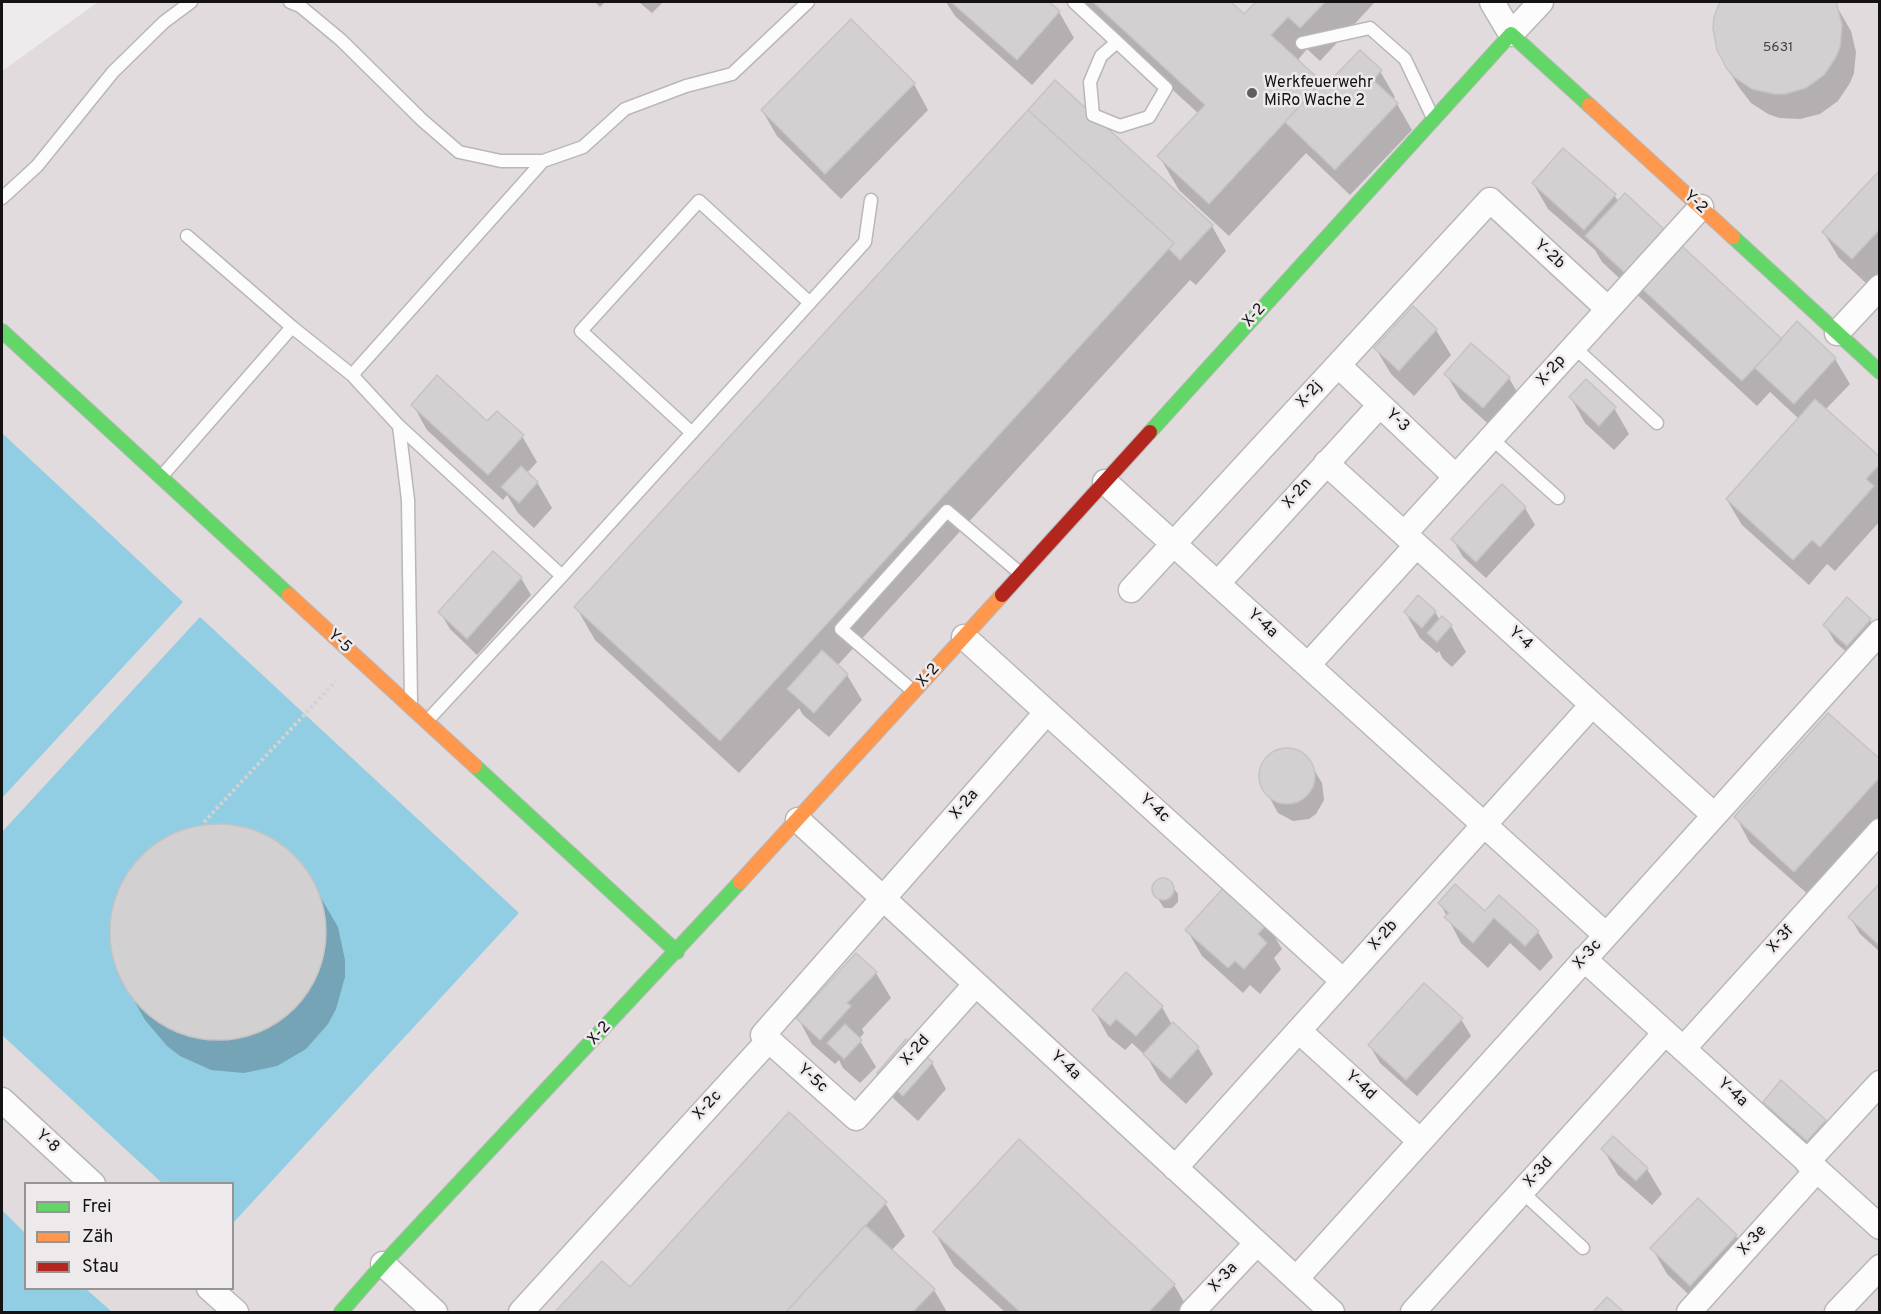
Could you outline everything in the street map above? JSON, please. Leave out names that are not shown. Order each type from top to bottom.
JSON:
[{"type":"street","points":[[1492,2],[1511,34]]},
{"type":"street","name":"X-2","points":[[341,1312],[383,1264],[798,820],[1541,2]]},
{"type":"street","name":"Y-2","points":[[1511,34],[1880,372]]},
{"type":"street","name":"Y-2b","points":[[1490,200],[1608,309]]},
{"type":"street","name":"X-2j","points":[[1131,590],[1490,200]]},
{"type":"street","name":"X-2p","points":[[1308,666],[1410,540],[1456,477],[1701,207]]},
{"type":"street","points":[[1837,333],[1880,286]]},
{"type":"street","name":"Y-5","points":[[2,331],[677,952]]},
{"type":"street","name":"Y-3","points":[[1338,365],[1456,477]]},
{"type":"street","name":"X-2n","points":[[1218,583],[1380,405]]},
{"type":"street","name":"Y-4","points":[[1326,463],[1714,815]]},
{"type":"street","name":"Y-4a","points":[[1105,482],[1606,935]]},
{"type":"street","name":"X-3c","points":[[1296,1279],[1880,632]]},
{"type":"street","name":"Y-4c","points":[[964,637],[1344,981]]},
{"type":"street","name":"X-2b","points":[[1175,1168],[1592,705]]},
{"type":"street","name":"X-2a","points":[[883,898],[1047,712]]},
{"type":"street","name":"Y-4a","points":[[798,820],[1332,1312]]},
{"type":"street","name":"X-3f","points":[[1683,1049],[1880,831]]},
{"type":"street","name":"X-2c","points":[[521,1312],[769,1040],[763,1035],[883,898]]},
{"type":"street","name":"Y-4a","points":[[1584,959],[1880,1227]]},
{"type":"street","name":"X-2d","points":[[856,1118],[976,984]]},
{"type":"street","name":"Y-4d","points":[[1299,1031],[1420,1141]]},
{"type":"street","name":"X-3d","points":[[1413,1312],[1665,1033]]},
{"type":"street","name":"Y-5c","points":[[769,1040],[856,1118]]},
{"type":"street","name":"X-3e","points":[[1689,1312],[1880,1083]]},
{"type":"street","name":"Y-8","points":[[2,1100],[91,1182]]},
{"type":"street","name":"X-3a","points":[[1192,1312],[1257,1243]]},
{"type":"street","points":[[383,1264],[435,1312]]},
{"type":"street","points":[[1837,1312],[1880,1267]]},
{"type":"street","points":[[211,1290],[236,1312]]},
{"type":"lane","points":[[2,198],[37,166],[113,72],[164,22],[191,2]]},
{"type":"lane","points":[[290,2],[300,6],[341,40],[422,120],[459,152],[501,160],[543,161],[583,147],[625,109],[686,86],[732,74],[808,2]]},
{"type":"lane","points":[[1074,2],[1117,42],[1166,88],[1149,117],[1120,126],[1093,115],[1090,81],[1101,56],[1117,42]]},
{"type":"lane","points":[[1302,43],[1370,28],[1405,59],[1433,119]]},
{"type":"lane","points":[[352,375],[543,161]]},
{"type":"lane","points":[[427,722],[865,242],[871,200]]},
{"type":"lane","points":[[692,433],[580,331],[699,201],[810,303]]},
{"type":"lane","points":[[188,236],[292,327],[352,375],[399,426],[562,576]]},
{"type":"lane","points":[[161,478],[292,327]]},
{"type":"lane","points":[[1574,347],[1658,423]]},
{"type":"lane","points":[[399,426],[408,500],[411,708]]},
{"type":"lane","points":[[1491,438],[1558,498]]},
{"type":"lane","points":[[914,692],[841,629],[947,511],[1021,574]]},
{"type":"lane","points":[[1522,1192],[1583,1248]]},
{"type":"path","points":[[204,822],[357,658]]},
{"type":"shaded area","points":[[98,2],[1879,2],[1879,1312],[2,1312],[2,71]]},
{"type":"water","points":[[2,433],[183,602],[2,798]]},
{"type":"water","points":[[200,617],[519,913],[234,1222],[234,1182],[161,1182],[2,1035],[2,832]]},
{"type":"water","points":[[2,1210],[24,1232],[24,1290],[87,1290],[112,1312],[2,1312]]},
{"type":"building","points":[[951,2],[1049,2],[1060,11],[1017,60]]},
{"type":"building","name":"Werkfeuerwehr MiRo Wache 2","points":[[1093,2],[1231,2],[1244,14],[1256,2],[1325,2],[1300,28],[1288,17],[1271,35],[1322,82],[1209,204],[1157,156],[1205,105]]},
{"type":"building","points":[[1720,2],[1836,2],[1842,25],[1840,47],[1836,57],[1824,75],[1806,88],[1785,94],[1752,89],[1734,77],[1717,50],[1713,28],[1714,17]]},
{"type":"building","points":[[851,19],[915,83],[825,174],[761,110]]},
{"type":"building","points":[[1360,50],[1382,70],[1373,80],[1398,103],[1335,170],[1285,122],[1322,82],[1326,85]]},
{"type":"building","points":[[1055,80],[1213,225],[1180,260],[1169,249],[1174,243],[1028,110]]},
{"type":"building","points":[[1028,110],[1174,243],[720,741],[574,607]]},
{"type":"building","points":[[1563,148],[1616,194],[1584,230],[1532,183]]},
{"type":"building","points":[[1880,170],[1880,229],[1852,259],[1822,232]]},
{"type":"building","points":[[1625,193],[1782,339],[1742,381],[1585,236]]},
{"type":"building","points":[[1413,306],[1437,329],[1399,371],[1374,348]]},
{"type":"building","points":[[1797,321],[1836,358],[1794,404],[1755,368]]},
{"type":"building","points":[[1471,343],[1510,377],[1483,408],[1444,374]]},
{"type":"building","points":[[437,375],[487,421],[497,411],[524,435],[488,475],[411,405]]},
{"type":"building","points":[[1586,379],[1616,407],[1599,426],[1569,397]]},
{"type":"building","points":[[1815,399],[1880,457],[1880,464],[1866,479],[1874,486],[1820,547],[1812,540],[1793,560],[1726,499]]},
{"type":"building","points":[[521,466],[538,482],[519,503],[501,487]]},
{"type":"building","points":[[1502,484],[1526,507],[1476,562],[1451,539]]},
{"type":"building","points":[[493,551],[522,577],[467,639],[438,612]]},
{"type":"building","points":[[1418,595],[1436,611],[1422,628],[1404,612]]},
{"type":"building","points":[[1847,597],[1871,619],[1847,646],[1823,625]]},
{"type":"building","points":[[1442,616],[1452,625],[1437,642],[1427,633]]},
{"type":"building","points":[[822,650],[848,674],[814,713],[787,689]]},
{"type":"building","points":[[1828,713],[1880,759],[1880,777],[1794,872],[1734,817]]},
{"type":"building","points":[[1281,748],[1293,748],[1303,752],[1311,760],[1315,776],[1311,792],[1303,800],[1293,804],[1281,804],[1271,800],[1263,792],[1259,782],[1259,770],[1263,760],[1271,752]]},
{"type":"building","points":[[207,824],[229,824],[249,828],[269,836],[295,855],[314,881],[322,901],[326,932],[322,963],[314,983],[295,1009],[269,1028],[249,1036],[229,1040],[207,1040],[187,1036],[167,1028],[149,1016],[134,1001],[122,983],[114,963],[110,943],[110,921],[114,901],[122,881],[134,863],[149,848],[167,836],[187,828]]},
{"type":"building","points":[[1163,878],[1171,881],[1174,889],[1171,897],[1163,900],[1155,897],[1152,889],[1155,881]]},
{"type":"building","points":[[1880,883],[1880,946],[1848,917]]},
{"type":"building","points":[[1455,884],[1485,911],[1499,895],[1539,931],[1525,946],[1494,918],[1473,943],[1444,917],[1449,913],[1438,903]]},
{"type":"building","points":[[1226,885],[1268,923],[1258,934],[1267,943],[1244,969],[1235,961],[1228,968],[1185,930]]},
{"type":"building","points":[[856,953],[877,972],[847,1003],[851,1006],[820,1040],[796,1018]]},
{"type":"building","points":[[1126,972],[1163,1006],[1136,1036],[1116,1019],[1110,1026],[1092,1010]]},
{"type":"building","points":[[1424,983],[1463,1018],[1406,1080],[1368,1045]]},
{"type":"building","points":[[1173,1022],[1199,1047],[1170,1079],[1143,1054]]},
{"type":"building","points":[[845,1024],[862,1040],[844,1059],[827,1043]]},
{"type":"building","points":[[906,1039],[933,1062],[903,1096],[877,1073]]},
{"type":"building","points":[[1781,1080],[1826,1120],[1807,1141],[1763,1102]]},
{"type":"building","points":[[789,1112],[887,1202],[786,1312],[555,1312],[602,1261],[630,1287]]},
{"type":"building","points":[[1613,1136],[1648,1168],[1636,1181],[1601,1149]]},
{"type":"building","points":[[1019,1139],[1175,1284],[1149,1312],[1020,1312],[933,1232]]},
{"type":"building","points":[[1698,1198],[1737,1235],[1690,1286],[1650,1248]]},
{"type":"building","points":[[865,1225],[935,1289],[913,1312],[786,1312]]},
{"type":"building","points":[[1607,1297],[1624,1312],[1593,1312]]},
{"type":"traffic: fast","points":[[1150,432],[1511,34],[1589,105]]},
{"type":"traffic: fast","points":[[1733,237],[1880,372]]},
{"type":"traffic: fast","points":[[2,331],[289,595]]},
{"type":"traffic: fast","points":[[475,766],[677,952]]},
{"type":"traffic: fast","points":[[341,1312],[383,1264],[740,882]]},
{"type":"traffic: slow","points":[[1589,105],[1733,237]]},
{"type":"traffic: slow","points":[[289,595],[475,766]]},
{"type":"traffic: slow","points":[[740,882],[1002,595]]},
{"type":"traffic: jam","points":[[1002,595],[1150,432]]},
{"type":"place","name":"Werkfeuerwehr MiRo Wache 2","points":[[1252,93]]}]
